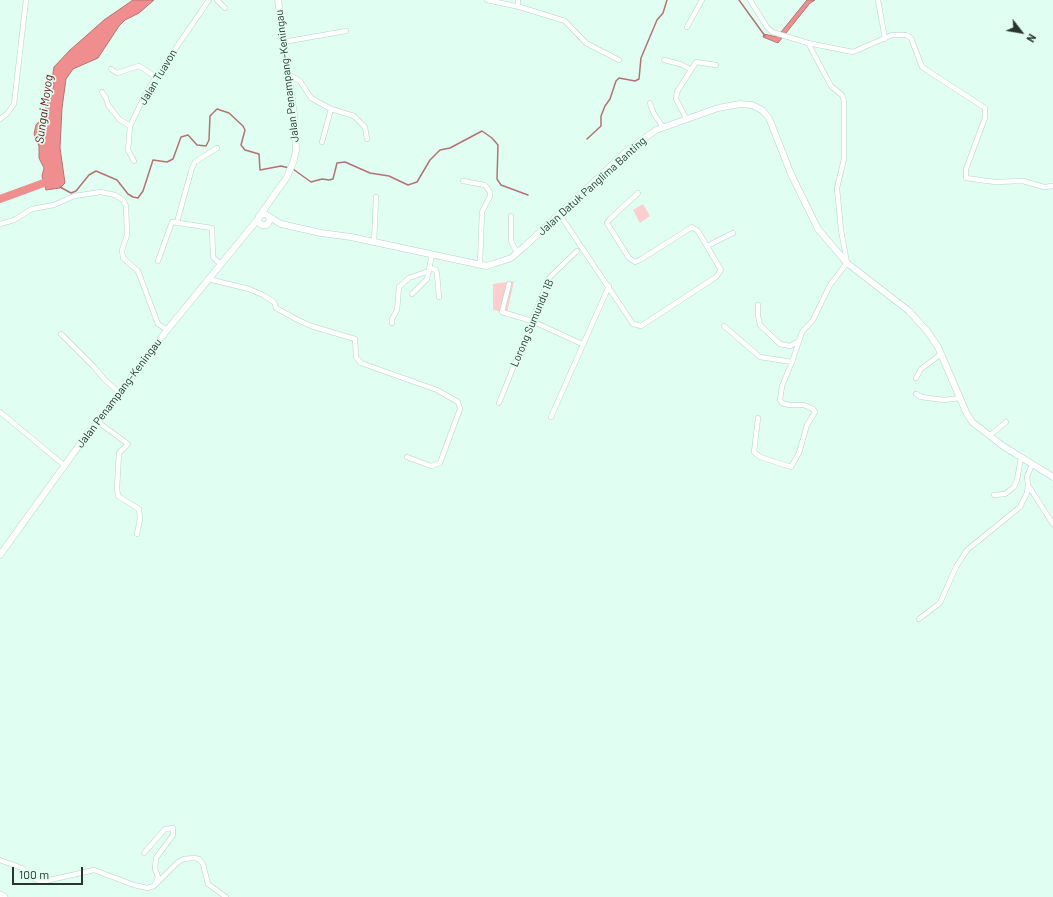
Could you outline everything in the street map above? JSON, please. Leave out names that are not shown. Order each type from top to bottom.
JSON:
[{"type":"highway","points":[[0,895],[4,897]]},
{"type":"main road","name":"Jalan Penampang-Keningau","points":[[0,555],[88,432],[98,422],[167,330],[259,217],[287,177],[294,160],[295,130],[278,0]]},
{"type":"main road","name":"Jalan Datuk Panglima Banting","points":[[268,216],[281,224],[486,266],[503,261],[517,253],[560,215],[628,150],[645,137],[663,127],[686,118],[732,105],[747,104],[762,110],[769,118],[791,174],[812,218],[827,241],[847,263],[914,316],[928,331],[941,354],[972,422],[989,436],[1053,477]]},
{"type":"main road","name":"Jalan Penampang-Keningau","points":[[243,236],[264,225],[270,220],[268,216],[275,195]]},
{"type":"main road","points":[[264,225],[258,222],[259,217],[268,216]]},
{"type":"main road","name":"Jalan Datuk Panglima Banting","points":[[264,225],[274,226],[281,224]]},
{"type":"street","points":[[0,119],[7,114],[14,104],[26,0]]},
{"type":"street","name":"Jalan Tuavon","points":[[134,161],[128,150],[127,140],[130,126],[145,94],[208,0]]},
{"type":"street","points":[[217,0],[225,8]]},
{"type":"street","points":[[487,0],[564,21],[586,43],[619,60]]},
{"type":"street","points":[[517,7],[518,0]]},
{"type":"street","points":[[687,27],[702,0]]},
{"type":"street","points":[[750,0],[767,27],[778,35],[808,43],[853,52],[892,36],[901,34],[911,38],[922,67],[984,108],[985,118],[966,169],[966,178],[995,182],[1023,181],[1040,186],[1053,186]]},
{"type":"street","points":[[878,0],[885,39]]},
{"type":"street","points":[[283,42],[346,32]]},
{"type":"street","points":[[758,418],[754,452],[760,457],[791,467],[799,453],[807,425],[815,412],[810,407],[784,404],[780,400],[782,386],[804,329],[813,320],[835,278],[847,263],[841,230],[838,188],[844,159],[844,101],[842,95],[830,84],[808,43]]},
{"type":"street","points":[[664,60],[680,64],[690,69]]},
{"type":"street","points":[[686,118],[676,99],[676,94],[690,69],[696,62],[716,65]]},
{"type":"street","points":[[111,69],[117,73],[139,66],[156,77]]},
{"type":"street","points":[[287,72],[300,81],[311,98],[331,108],[349,113],[359,120],[366,127],[367,139]]},
{"type":"street","points":[[102,92],[108,105],[119,119],[130,126]]},
{"type":"street","points":[[650,103],[654,114],[663,127]]},
{"type":"street","points":[[322,142],[331,108]]},
{"type":"street","points":[[177,222],[195,162],[217,148]]},
{"type":"street","points":[[463,181],[485,185],[490,192],[490,196],[482,212],[480,264]]},
{"type":"street","points":[[0,224],[14,220],[32,209],[54,205],[74,196],[101,192],[115,195],[123,200],[126,206],[127,235],[122,250],[123,258],[138,271],[158,324],[167,330]]},
{"type":"street","points":[[560,215],[609,286],[633,324],[641,326],[719,274],[721,270],[698,231],[692,227],[640,260],[635,262],[629,258],[608,224],[610,219],[638,193]]},
{"type":"street","points":[[374,243],[376,197]]},
{"type":"street","points":[[511,216],[511,241],[517,253]]},
{"type":"street","points":[[158,261],[172,222],[177,222],[212,228],[213,257],[220,264]]},
{"type":"street","points":[[707,246],[733,233]]},
{"type":"street","name":"Lorong Sumundu 1B","points":[[499,403],[549,278],[577,251]]},
{"type":"street","points":[[412,294],[427,279],[432,255]]},
{"type":"street","points":[[392,323],[392,319],[397,310],[399,287],[409,278],[430,270],[436,270],[438,297]]},
{"type":"street","points":[[208,279],[250,289],[274,302],[276,308],[296,319],[311,326],[355,339],[356,357],[361,363],[437,390],[458,402],[460,409],[440,463],[431,466],[407,457]]},
{"type":"street","points":[[509,284],[502,312],[532,321],[582,344]]},
{"type":"street","points":[[552,417],[582,344],[609,286]]},
{"type":"street","points":[[758,305],[760,324],[780,344],[790,346],[799,341]]},
{"type":"street","points":[[724,326],[760,357],[792,362]]},
{"type":"street","points":[[61,334],[105,380],[120,393]]},
{"type":"street","points":[[916,378],[921,369],[941,354]]},
{"type":"street","points":[[916,394],[921,398],[944,400],[960,398]]},
{"type":"street","points":[[0,412],[65,466]]},
{"type":"street","points":[[98,422],[128,444],[119,453],[117,488],[118,496],[139,509],[140,519],[137,534]]},
{"type":"street","points":[[989,436],[1006,422]]},
{"type":"street","points":[[994,494],[1005,494],[1014,487],[1022,458]]},
{"type":"street","points":[[919,619],[940,603],[956,568],[967,550],[1020,507],[1025,498],[1028,485],[1027,477],[1032,464]]},
{"type":"street","points":[[1028,485],[1053,524]]},
{"type":"street","points":[[144,853],[165,829],[173,828],[173,834],[156,858],[155,869],[158,877],[154,886]]},
{"type":"street","points":[[0,860],[22,868],[33,878],[41,882],[94,870],[142,887],[154,886],[178,862],[184,859],[194,858],[201,860],[208,884],[226,897]]},
{"type":"shaded area","points":[[133,0],[154,0],[139,13],[125,20],[119,26],[98,58],[73,69],[66,79],[62,108],[60,148],[65,183],[60,188],[46,190],[42,176],[44,168],[39,158],[39,146],[34,134],[36,125],[43,117],[47,103],[50,99],[54,85],[52,79],[54,67],[69,51],[104,20]]},
{"type":"shaded area","points":[[807,0],[815,0],[810,3],[778,43],[763,37],[764,34],[777,37]]},
{"type":"shaded area","points":[[643,204],[650,216],[640,223],[633,210]]},
{"type":"shaded area","points":[[514,281],[507,313],[493,310],[493,284]]},
{"type":"waterway","points":[[587,139],[601,126],[601,116],[610,99],[616,81],[619,78],[635,81],[639,79],[641,58],[657,20],[663,13],[667,0]]},
{"type":"waterway","points":[[739,0],[765,36]]},
{"type":"waterway","points":[[60,187],[71,193],[76,191],[89,175],[96,171],[117,180],[128,194],[138,198],[143,191],[153,160],[167,162],[173,159],[181,137],[188,135],[197,145],[206,146],[209,140],[210,116],[217,109],[229,113],[243,126],[245,130],[241,145],[245,150],[259,154],[260,170],[281,166],[289,168]]},
{"type":"waterway","points":[[293,169],[311,182],[322,179],[329,180],[333,179],[337,163],[345,162],[370,173],[389,176],[408,185],[417,182],[430,160],[440,150],[450,148],[482,131],[492,138],[498,145],[497,179],[501,185],[528,195]]},
{"type":"waterway","name":"Sungai Moyog","points":[[0,199],[52,179]]}]
